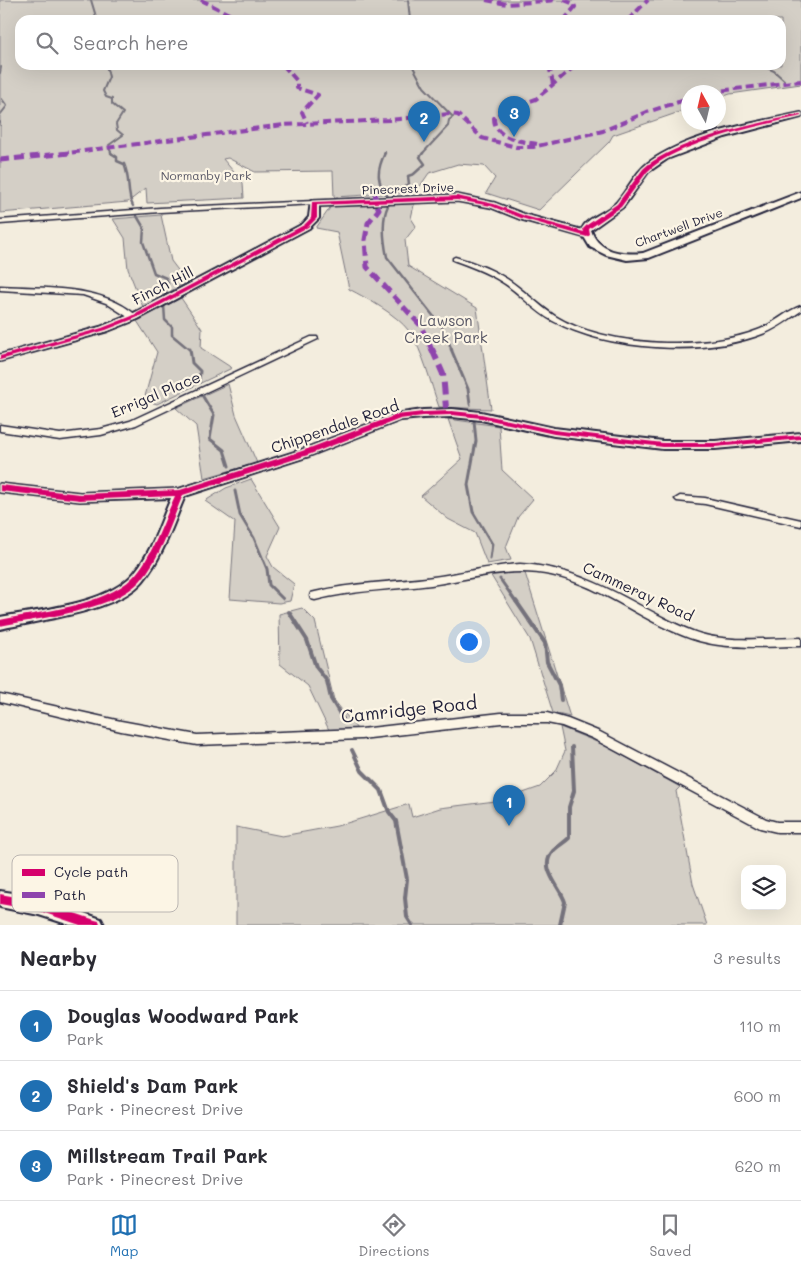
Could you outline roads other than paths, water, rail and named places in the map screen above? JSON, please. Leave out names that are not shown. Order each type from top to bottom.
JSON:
[{"type":"street","points":[[587,236],[586,229],[592,223],[614,210],[634,188],[648,168],[665,156],[768,122],[801,115]]},
{"type":"street","name":"Chartwell Drive","points":[[587,236],[602,250],[614,255],[630,258],[645,256],[801,195]]},
{"type":"street","name":"Pinecrest Drive","points":[[0,222],[160,210],[456,198],[483,204],[587,236]]},
{"type":"street","name":"Finch Hill","points":[[0,358],[104,329],[134,317],[306,226],[314,218],[314,203]]},
{"type":"street","points":[[455,259],[504,280],[555,319],[576,329],[607,338],[675,344],[735,340],[773,327],[801,308]]},
{"type":"street","points":[[0,288],[84,293],[109,300],[134,317]]},
{"type":"street","name":"Errigal Place","points":[[0,428],[60,437],[101,432],[150,415],[314,339]]},
{"type":"street","name":"Chippendale Road","points":[[0,488],[80,496],[180,493],[305,453],[399,416],[423,414],[452,413],[481,416],[554,432],[664,445],[715,445],[801,437]]},
{"type":"street","points":[[0,622],[91,603],[128,589],[138,579],[148,563],[180,493]]},
{"type":"street","points":[[680,499],[705,501],[801,523]]},
{"type":"street","name":"Cammeray Road","points":[[316,596],[338,590],[430,581],[491,569],[522,567],[551,571],[582,581],[701,637],[741,643],[801,642]]},
{"type":"street","name":"Camridge Road","points":[[0,698],[130,728],[197,740],[361,734],[500,718],[547,718],[564,722],[596,735],[757,820],[777,827],[801,827]]},
{"type":"street","points":[[57,912],[95,925]]},
{"type":"waterway","points":[[91,0],[96,15]]},
{"type":"waterway","points":[[408,0],[410,15]]},
{"type":"waterway","points":[[0,73],[1,67]]},
{"type":"waterway","points":[[107,70],[109,77],[103,91],[106,97],[112,99],[112,104],[123,113],[116,124],[117,130],[123,135],[109,145]]},
{"type":"waterway","points":[[415,70],[424,87],[453,117],[449,120],[448,126],[422,154]]},
{"type":"waterway","points":[[772,70],[784,80]]},
{"type":"waterway","points":[[0,115],[7,106],[2,99]]},
{"type":"waterway","points":[[109,148],[112,154]]},
{"type":"waterway","points":[[385,153],[380,166],[379,177],[382,188],[390,199]]},
{"type":"waterway","points":[[423,153],[420,157],[425,164],[414,174],[408,176],[409,184],[392,198],[388,206],[384,225],[385,246],[387,257],[442,327],[452,350]]},
{"type":"waterway","points":[[112,154],[117,157],[117,161],[124,164],[133,206]]},
{"type":"waterway","points":[[137,216],[144,228],[143,242],[154,273],[166,278],[168,283],[165,294]]},
{"type":"waterway","points":[[164,305],[165,320],[172,327],[172,335],[190,350]]},
{"type":"waterway","points":[[190,349],[192,363],[200,371],[199,383]]},
{"type":"waterway","points":[[451,349],[468,389],[470,404]]},
{"type":"waterway","points":[[202,395],[214,415],[210,439],[224,450],[229,466]]},
{"type":"waterway","points":[[474,421],[476,441],[468,485],[473,512],[492,544],[490,559]]},
{"type":"waterway","points":[[235,491],[240,515],[254,538],[267,569],[269,585],[283,599]]},
{"type":"waterway","points":[[500,579],[516,602]]},
{"type":"waterway","points":[[516,601],[545,643],[547,662],[559,685],[561,700]]},
{"type":"waterway","points":[[289,612],[307,640],[316,667],[327,681],[331,699],[343,719]]},
{"type":"waterway","points":[[560,925],[565,902],[552,877],[548,864],[549,857],[553,851],[569,838],[569,807],[574,791],[572,747]]},
{"type":"waterway","points":[[352,750],[362,771],[381,790],[389,812],[396,821],[407,879],[405,898],[407,917],[412,925]]},
{"type":"place","name":"Millstream Trail Park","points":[[514,137]]},
{"type":"place","name":"Shield's Dam Park","points":[[424,142]]},
{"type":"place","name":"Douglas Woodward Park","points":[[509,826]]},
{"type":"park label","name":"Normanby Park","points":[[206,176]]},
{"type":"park label","name":"Lawson Creek Park","points":[[446,330]]}]
